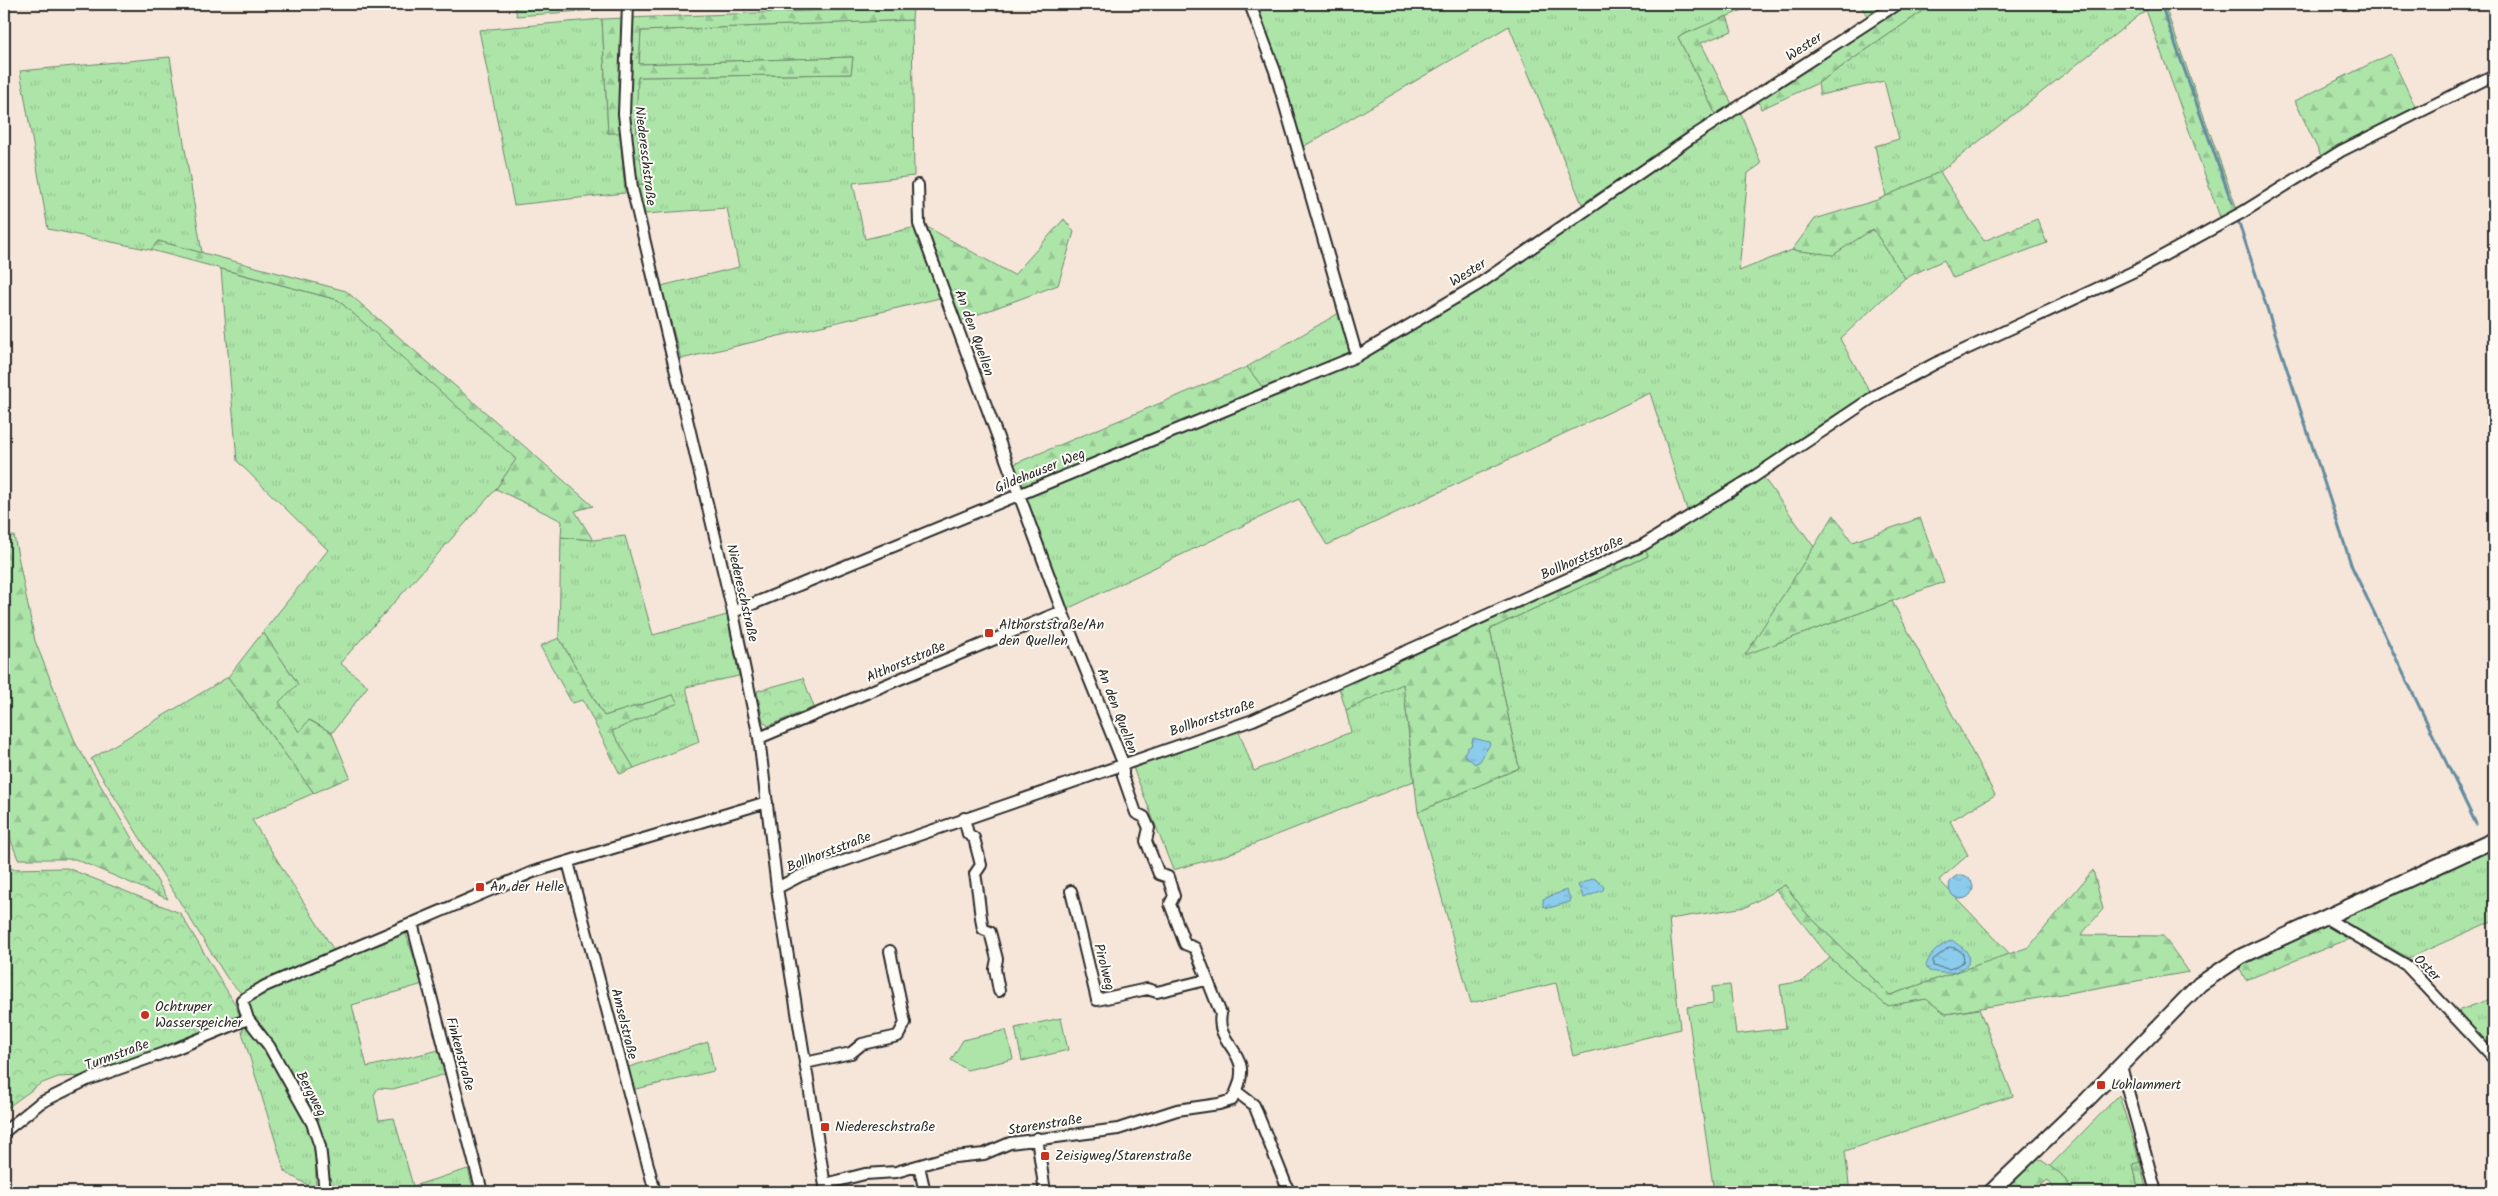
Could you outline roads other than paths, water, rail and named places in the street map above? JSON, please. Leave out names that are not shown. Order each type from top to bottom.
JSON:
[{"type":"main road","points":[[1991,1192],[2121,1066],[2200,984],[2242,956],[2494,840]]},
{"type":"street","name":"Niedereschstraße","points":[[628,4],[624,114],[632,188],[733,612],[759,738],[778,888],[825,1188]]},
{"type":"street","points":[[1250,4],[1275,71],[1357,356]]},
{"type":"street","name":"Wester","points":[[1357,356],[1479,284],[1692,136],[1897,4]]},
{"type":"street","name":"Bollhorststraße","points":[[778,888],[800,876],[1122,763],[1253,720],[1643,545],[1752,478],[1878,394],[1936,363],[2137,270],[2243,212],[2341,151],[2494,75]]},
{"type":"street","name":"An den Quellen","points":[[918,185],[919,224],[1062,611],[1122,763],[1122,776],[1136,813],[1144,817],[1149,828],[1146,841],[1159,874],[1168,877],[1174,896],[1170,904],[1185,944],[1195,948],[1221,1014],[1219,1024],[1228,1042],[1235,1049],[1240,1063],[1242,1076],[1236,1092]]},
{"type":"street","name":"Gildehauser Weg","points":[[733,612],[1357,356]]},
{"type":"street","name":"Althorststraße","points":[[759,738],[1062,611]]},
{"type":"street","points":[[248,1019],[242,1000],[265,986],[533,872],[767,802]]},
{"type":"street","points":[[964,818],[968,834],[974,838],[981,866],[975,874],[980,899],[978,906],[982,929],[990,932],[997,959],[995,969],[999,991]]},
{"type":"street","name":"Amselstraße","points":[[568,862],[655,1192]]},
{"type":"street","name":"Pirolweg","points":[[1070,891],[1097,1000],[1147,989],[1157,992],[1206,980]]},
{"type":"street","name":"Oster","points":[[2324,918],[2406,965],[2494,1059]]},
{"type":"street","name":"Finkenstraße","points":[[412,923],[482,1192]]},
{"type":"street","points":[[805,1063],[851,1053],[862,1044],[898,1036],[905,1023],[890,951]]},
{"type":"street","name":"Turmstraße","points":[[4,1132],[40,1103],[87,1080],[175,1049],[248,1019]]},
{"type":"street","name":"Bergweg","points":[[248,1019],[269,1046],[312,1123],[320,1146],[325,1192]]},
{"type":"street","points":[[2121,1066],[2156,1192]]},
{"type":"street","points":[[1236,1092],[1254,1104],[1289,1192]]},
{"type":"street","name":"Starenstraße","points":[[825,1188],[865,1174],[896,1172],[945,1158],[984,1154],[1010,1143],[1118,1129],[1176,1110],[1219,1104],[1232,1100],[1236,1092]]},
{"type":"street","points":[[1037,1138],[1045,1192]]},
{"type":"street","points":[[919,1166],[925,1192]]},
{"type":"water","points":[[1473,738],[1489,742],[1490,744],[1480,761],[1475,764],[1464,755],[1467,748],[1471,746]]},
{"type":"water","points":[[1961,875],[1970,878],[1973,887],[1970,896],[1961,899],[1952,896],[1949,887],[1952,878]]},
{"type":"water","points":[[1594,878],[1604,887],[1603,890],[1584,898],[1578,885]]},
{"type":"water","points":[[1566,890],[1571,899],[1570,902],[1549,908],[1543,906],[1543,899]]},
{"type":"water","points":[[1952,940],[1967,952],[1968,964],[1950,973],[1929,971],[1926,966],[1930,957],[1940,947]]},
{"type":"waterway","points":[[2161,4],[2232,203]]},
{"type":"waterway","points":[[2239,223],[2352,567],[2476,824]]},
{"type":"place","name":"Althorststraße/An den Quellen","points":[[989,633]]},
{"type":"place","name":"An der Helle","points":[[480,887]]},
{"type":"place","name":"Ochtruper Wasserspeicher","points":[[145,1015]]},
{"type":"place","name":"Lohlammert","points":[[2101,1085]]},
{"type":"place","name":"Niedereschstraße","points":[[825,1127]]},
{"type":"place","name":"Zeisigweg/Starenstraße","points":[[1045,1156]]}]
